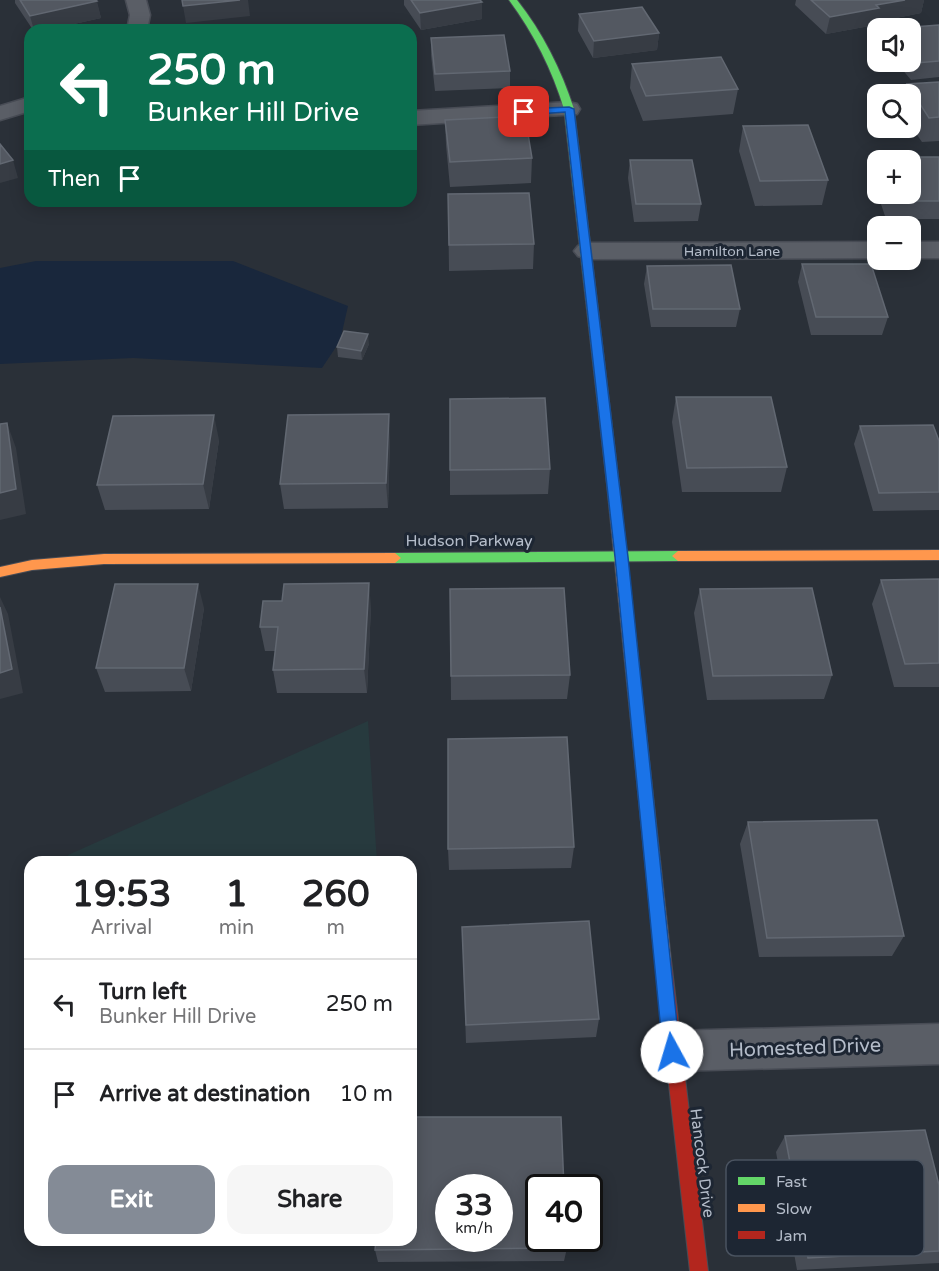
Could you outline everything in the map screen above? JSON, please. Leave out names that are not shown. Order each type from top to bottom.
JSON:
[{"type":"street","points":[[136,0],[140,6],[138,24]]},
{"type":"street","name":"Hancock Drive","points":[[513,0],[544,43],[556,65],[569,109],[622,557],[672,1052],[699,1271]]},
{"type":"street","points":[[0,113],[24,106]]},
{"type":"street","points":[[417,118],[569,109]]},
{"type":"street","name":"Hamilton Lane","points":[[587,251],[867,250]]},
{"type":"street","points":[[921,250],[939,250]]},
{"type":"street","name":"Hudson Parkway","points":[[0,572],[32,565],[104,559],[939,555]]},
{"type":"street","name":"Homested Drive","points":[[672,1052],[939,1044]]},
{"type":"green space","points":[[368,721],[377,856],[68,855]]},
{"type":"water","points":[[36,261],[233,261],[348,306],[340,341],[322,368],[133,358],[0,364],[0,268]]},
{"type":"building","points":[[20,0],[96,0],[97,1],[30,16]]},
{"type":"building","points":[[182,0],[240,0],[183,6]]},
{"type":"building","points":[[411,0],[480,0],[482,2],[420,13]]},
{"type":"building","points":[[811,0],[905,0],[876,5],[879,8],[830,17]]},
{"type":"building","points":[[642,7],[659,33],[594,41],[579,14]]},
{"type":"building","points":[[939,25],[939,61],[921,63],[921,26]]},
{"type":"building","points":[[504,35],[510,71],[435,74],[431,38]]},
{"type":"building","points":[[721,57],[738,89],[646,96],[632,64]]},
{"type":"building","points":[[939,82],[939,117],[929,118],[921,106],[921,84],[907,84]]},
{"type":"building","points":[[525,116],[532,158],[450,162],[445,120]]},
{"type":"building","points":[[808,125],[828,180],[760,181],[743,126]]},
{"type":"building","points":[[0,144],[13,160],[0,164]]},
{"type":"building","points":[[921,157],[939,157],[939,201],[921,201]]},
{"type":"building","points":[[630,160],[692,160],[701,204],[636,204]]},
{"type":"building","points":[[529,193],[534,244],[449,245],[448,194]]},
{"type":"building","points":[[802,264],[867,264],[867,270],[873,270],[888,317],[816,317]]},
{"type":"building","points":[[731,265],[740,309],[653,309],[647,266]]},
{"type":"building","points":[[344,331],[368,334],[361,351],[337,347]]},
{"type":"building","points":[[676,397],[771,397],[787,467],[687,468]]},
{"type":"building","points":[[545,398],[550,469],[450,470],[450,399]]},
{"type":"building","points":[[389,414],[386,483],[280,484],[288,415]]},
{"type":"building","points":[[214,415],[203,484],[97,485],[113,416]]},
{"type":"building","points":[[7,423],[16,489],[0,493],[0,424]]},
{"type":"building","points":[[933,425],[939,441],[939,492],[879,493],[860,426]]},
{"type":"building","points":[[939,579],[939,663],[905,664],[881,580]]},
{"type":"building","points":[[369,583],[364,669],[273,670],[278,627],[260,627],[263,601],[282,601],[284,584]]},
{"type":"building","points":[[115,584],[198,584],[184,668],[96,668]]},
{"type":"building","points":[[564,588],[570,675],[451,676],[450,589]]},
{"type":"building","points":[[812,588],[832,675],[713,676],[700,589]]},
{"type":"building","points":[[0,607],[12,669],[0,673]]},
{"type":"building","points":[[567,737],[574,847],[448,849],[448,739]]},
{"type":"building","points":[[877,820],[904,936],[767,938],[748,822]]},
{"type":"building","points":[[589,921],[599,1019],[466,1025],[462,927]]},
{"type":"building","points":[[417,1117],[561,1117],[563,1174],[525,1174],[525,1248],[513,1249],[513,1174],[435,1174],[435,1249],[375,1250],[375,1246],[417,1246]]},
{"type":"building","points":[[925,1130],[939,1185],[939,1251],[924,1252],[924,1160],[790,1160],[785,1136]]},
{"type":"building","points":[[808,1256],[845,1256],[808,1258]]},
{"type":"traffic: fast","points":[[513,0],[547,52],[569,109],[613,485]]},
{"type":"traffic: fast","points":[[395,558],[678,556]]},
{"type":"traffic: slow","points":[[613,485],[663,960]]},
{"type":"traffic: slow","points":[[678,556],[939,555]]},
{"type":"traffic: slow","points":[[0,572],[32,565],[104,559],[395,558]]},
{"type":"traffic: jam","points":[[663,960],[699,1271]]},
{"type":"route","points":[[524,112],[569,109],[622,557],[672,1052]]}]
